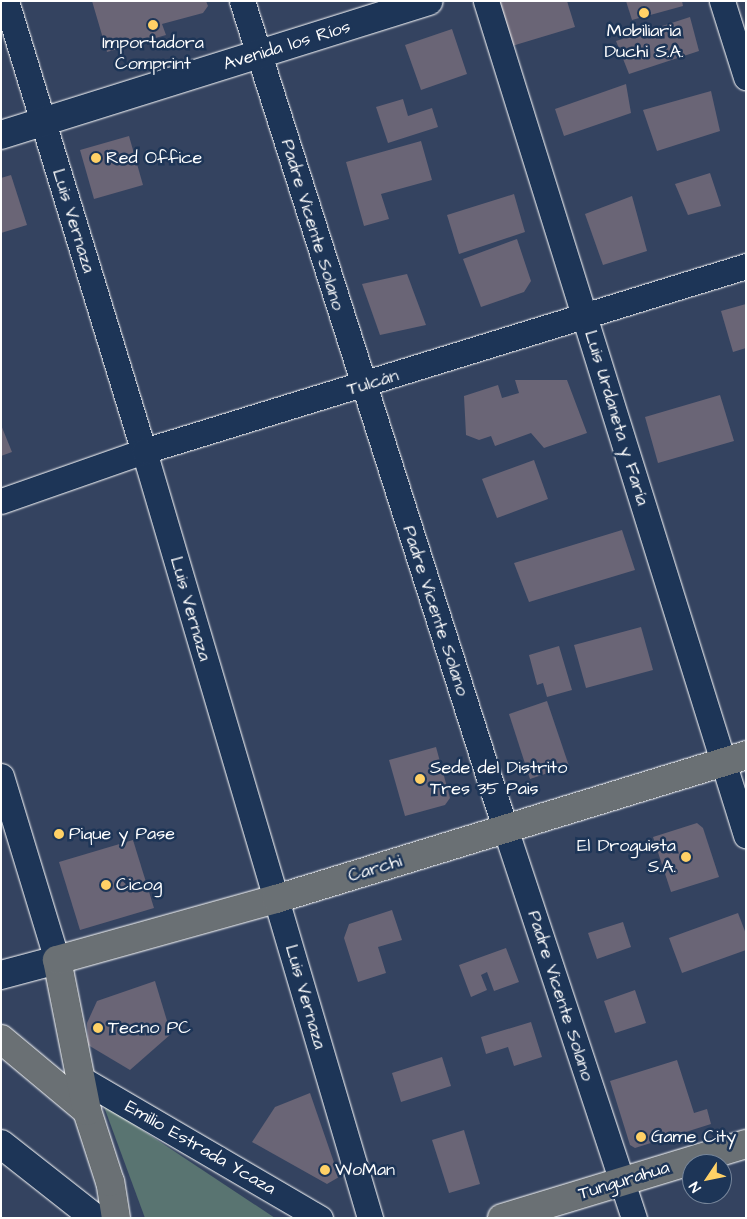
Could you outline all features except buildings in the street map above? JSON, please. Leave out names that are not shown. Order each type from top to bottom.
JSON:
[{"type":"main road","name":"Avenida los Ríos","points":[[1,135],[429,1]]},
{"type":"main road","name":"Carchi","points":[[1,975],[276,899],[734,759]]},
{"type":"main road","points":[[57,960],[87,1111],[110,1182],[116,1218]]},
{"type":"main road","points":[[1,1039],[87,1111]]},
{"type":"main road","points":[[1,1144],[95,1218]]},
{"type":"main road","name":"Tungurahua","points":[[502,1218],[746,1144]]},
{"type":"street","name":"Luis Vernaza","points":[[6,1],[144,451],[370,1218]]},
{"type":"street","name":"Padre Vicente Solano","points":[[242,1],[505,828],[634,1218]]},
{"type":"street","name":"Luis Urdaneta y Faría","points":[[486,1],[585,317],[734,759],[746,835]]},
{"type":"street","points":[[722,1],[746,77]]},
{"type":"street","name":"Tulcán","points":[[1,502],[144,451],[363,386],[746,266]]},
{"type":"street","points":[[1,776],[57,960]]},
{"type":"street","name":"Emilio Estrada Ycaza","points":[[80,1078],[320,1218]]},
{"type":"green space","points":[[103,1104],[275,1218],[145,1218]]},
{"type":"place","name":"Mobiliaria Duchi S.A.","points":[[644,13]]},
{"type":"place","name":"Importadora Comprint","points":[[153,25]]},
{"type":"place","name":"Red Office","points":[[96,158]]},
{"type":"place","name":"Sede del Distrito Tres 35 Pais","points":[[420,779]]},
{"type":"place","name":"Pique y Pase","points":[[59,834]]},
{"type":"place","name":"El Droguista S.A.","points":[[686,857]]},
{"type":"place","name":"Cicog","points":[[106,885]]},
{"type":"place","name":"Tecno PC","points":[[98,1028]]},
{"type":"place","name":"Game City","points":[[641,1137]]},
{"type":"place","name":"WoMan","points":[[325,1170]]}]
